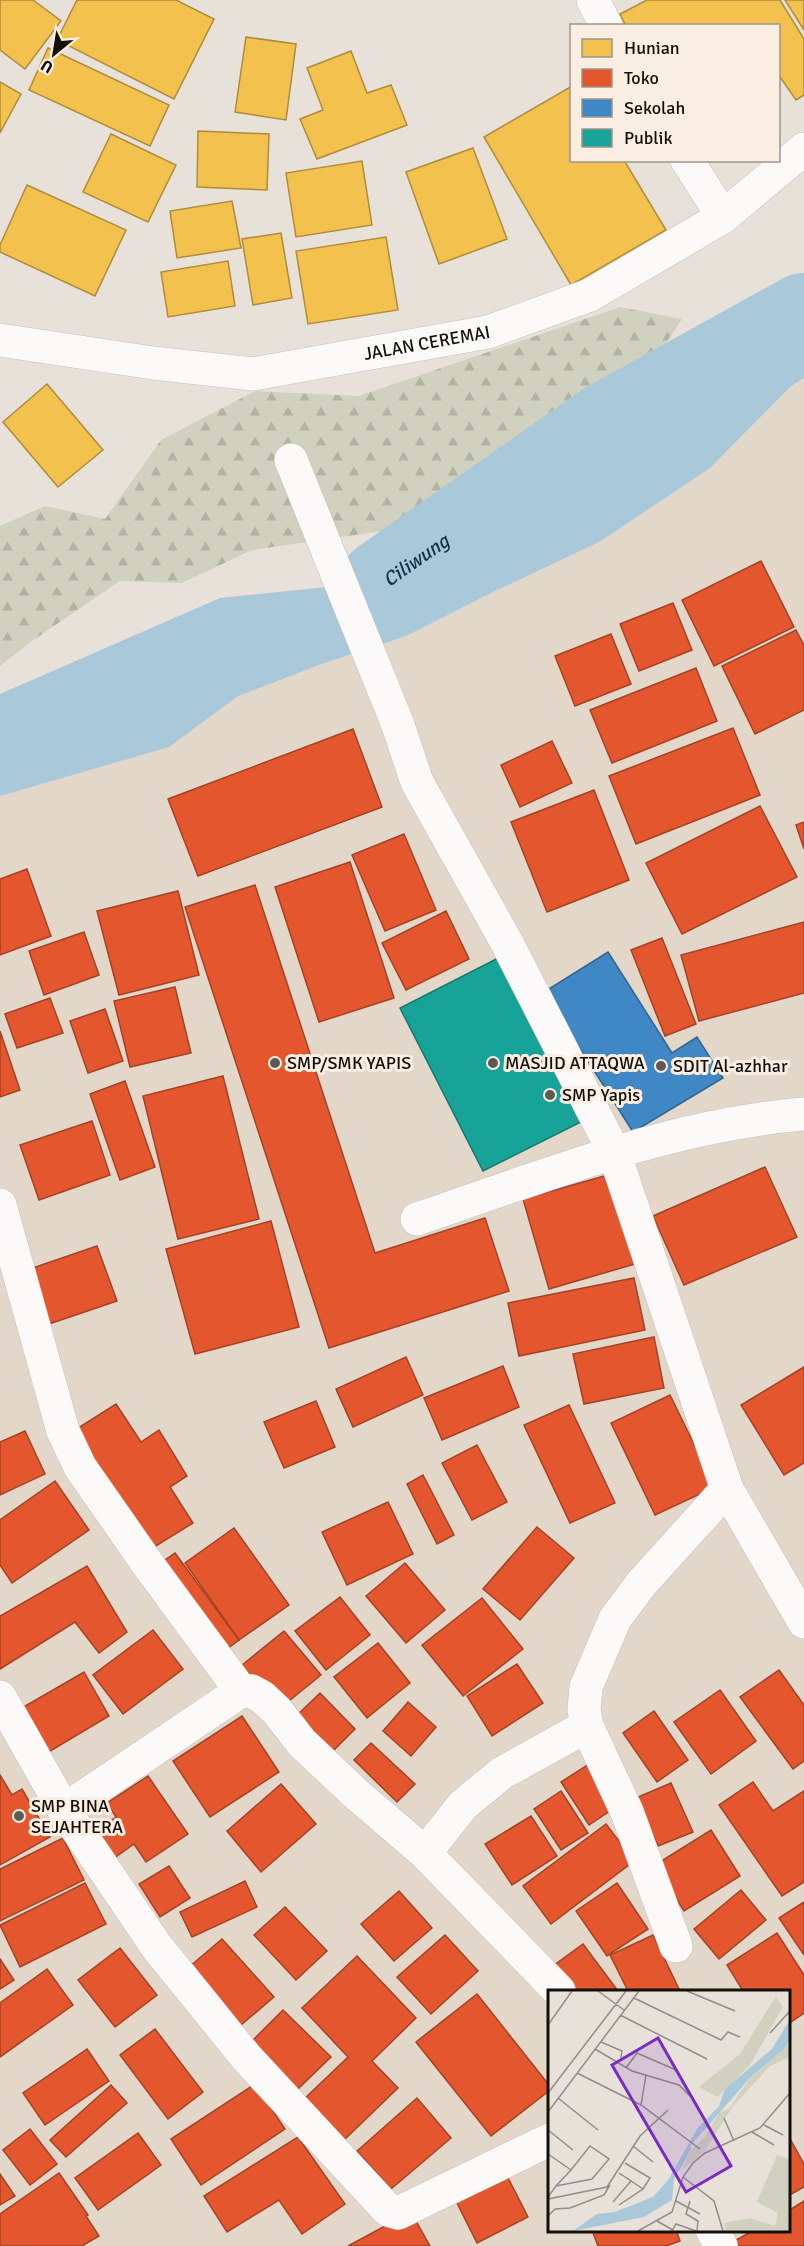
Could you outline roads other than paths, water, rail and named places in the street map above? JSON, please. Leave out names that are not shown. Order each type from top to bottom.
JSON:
[{"type":"street","points":[[593,0],[605,24]]},
{"type":"street","name":"JALAN CEREMAI","points":[[0,340],[153,363],[253,374],[488,332],[590,295],[723,217],[804,149]]},
{"type":"street","points":[[688,162],[723,217]]},
{"type":"street","points":[[291,460],[398,724],[417,782],[507,943],[614,1152],[727,1489],[804,1622]]},
{"type":"street","points":[[417,1219],[614,1152],[692,1131],[804,1114]]},
{"type":"street","points":[[0,1205],[63,1431],[80,1467],[148,1566],[241,1691]]},
{"type":"street","points":[[676,1946],[627,1812],[587,1726],[584,1710],[586,1687],[615,1620],[641,1584],[727,1489]]},
{"type":"street","points":[[64,1810],[241,1691],[251,1691],[262,1697],[309,1749],[355,1793],[425,1853],[558,1990]]},
{"type":"street","points":[[0,1697],[64,1810],[157,1947],[246,2057],[388,2210],[398,2213],[548,2140]]},
{"type":"street","points":[[425,1853],[463,1805],[490,1782],[587,1726]]},
{"type":"street","points":[[713,2231],[721,2246]]},
{"type":"water","points":[[804,290],[804,378],[791,386],[710,468],[601,541],[406,636],[319,665],[238,696],[169,747],[0,796],[0,694],[220,598],[347,585],[608,447],[700,349]]},
{"type":"waterway","name":"Ciliwung","points":[[383,583],[607,426],[804,317]]},
{"type":"place","name":"SMP/SMK YAPIS","points":[[275,1063]]},
{"type":"place","name":"MASJID ATTAQWA","points":[[493,1063]]},
{"type":"place","name":"SDIT Al-azhhar","points":[[661,1066]]},
{"type":"place","name":"SMP Yapis","points":[[550,1095]]},
{"type":"place","name":"SMP BINA SEJAHTERA","points":[[19,1816]]}]
